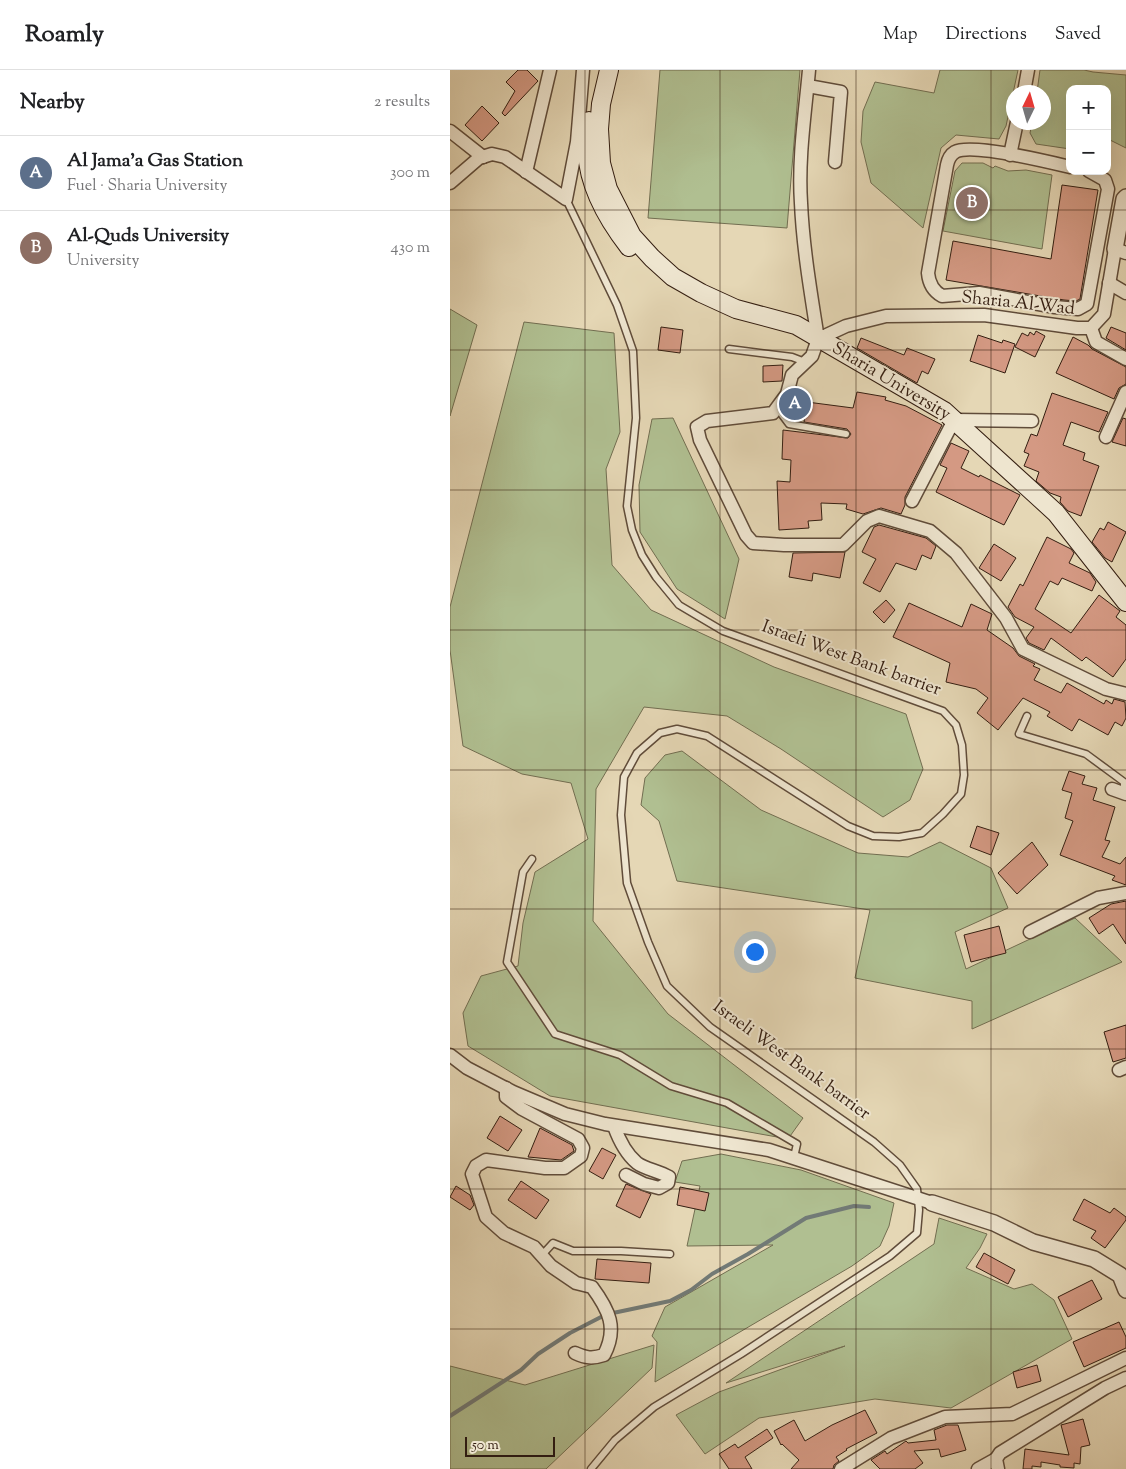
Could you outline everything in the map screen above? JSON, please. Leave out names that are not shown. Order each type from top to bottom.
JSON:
[{"type":"main road","points":[[599,70],[590,104],[587,152],[591,176],[596,192],[611,223],[636,257],[666,283],[707,308],[735,318],[818,339]]},
{"type":"main road","points":[[609,70],[601,104],[599,128],[601,163],[608,189],[632,236],[672,277],[736,309],[796,325],[818,339]]},
{"type":"main road","name":"Sharia University","points":[[818,339],[944,411],[1056,513],[1126,602]]},
{"type":"street","points":[[526,172],[550,70]]},
{"type":"street","points":[[450,183],[482,157],[492,154],[505,157],[566,199],[577,142],[583,70]]},
{"type":"street","name":"Sharia University","points":[[809,70],[802,144],[800,202],[808,277],[818,339]]},
{"type":"street","points":[[1025,85],[1028,70]]},
{"type":"street","points":[[808,86],[841,92],[835,162]]},
{"type":"street","points":[[1010,155],[1015,130]]},
{"type":"street","points":[[450,131],[482,157]]},
{"type":"street","points":[[1066,166],[1010,155],[966,149],[954,152],[949,158],[947,165],[928,274],[929,283],[937,293],[942,296],[978,293],[1055,307],[1078,308],[1087,304],[1108,189],[1104,180],[1096,175]]},
{"type":"street","points":[[1120,251],[1124,199],[1126,197]]},
{"type":"street","name":"Sharia Al-Wad","points":[[818,339],[846,326],[886,316],[984,315],[1077,328],[1091,328],[1104,314],[1109,283],[1120,251]]},
{"type":"street","points":[[1109,283],[1126,293]]},
{"type":"street","points":[[1091,328],[1096,342],[1126,359]]},
{"type":"street","points":[[818,339],[812,356],[792,375],[788,394],[773,413],[707,421],[697,427],[704,449],[746,535],[753,543],[843,545],[867,521],[879,516],[930,531],[956,553],[1006,618],[1023,649],[1106,690],[1126,694]]},
{"type":"street","points":[[1106,437],[1126,392]]},
{"type":"street","points":[[912,502],[954,420],[1032,421]]},
{"type":"street","points":[[1030,932],[1098,898],[1126,893]]},
{"type":"street","points":[[450,1055],[467,1068],[506,1088],[565,1114],[614,1126],[769,1150],[994,1223],[1033,1242],[1094,1258],[1120,1275],[1126,1290]]},
{"type":"street","points":[[506,1088],[506,1097],[522,1109],[578,1139],[583,1148],[582,1156],[564,1168],[545,1168],[486,1160],[476,1166],[472,1174],[486,1217],[504,1233],[534,1247],[551,1266],[576,1283],[592,1287],[610,1317],[612,1327],[610,1343],[604,1355],[594,1359],[575,1353]]},
{"type":"street","points":[[614,1126],[619,1142],[637,1163],[661,1172],[669,1178],[668,1183],[659,1188],[644,1184],[626,1175]]},
{"type":"street","points":[[841,1469],[892,1438],[946,1417],[1012,1414],[1126,1358]]},
{"type":"street","points":[[978,1469],[997,1464],[1000,1453],[1105,1388],[1126,1378]]},
{"type":"lane","name":"Israeli West Bank barrier","points":[[566,199],[617,305],[632,351],[636,418],[627,506],[635,538],[642,555],[656,577],[679,605],[723,631],[943,711],[956,725],[962,745],[964,775],[961,794],[943,814],[922,833],[898,837],[873,836],[848,826],[707,736],[677,729],[660,733],[637,753],[624,777],[621,815],[627,883],[648,942],[667,986],[710,1027],[874,1142],[900,1165],[925,1201],[920,1210],[917,1233],[890,1256],[741,1354],[654,1407],[615,1440],[591,1469]]},
{"type":"lane","points":[[729,349],[792,357],[805,362]]},
{"type":"lane","points":[[777,408],[789,424],[846,434]]},
{"type":"lane","points":[[1027,716],[1019,734],[1086,754],[1124,782],[1121,792]]},
{"type":"lane","points":[[532,859],[523,872],[508,962],[555,1034],[620,1055],[671,1086],[727,1102],[797,1144],[794,1157]]},
{"type":"lane","points":[[542,1255],[553,1243],[573,1251],[670,1254]]},
{"type":"green space","points":[[660,70],[800,70],[787,228],[648,218]]},
{"type":"green space","points":[[940,70],[1018,70],[1015,85],[1006,85],[1006,126],[999,139],[956,135],[941,148],[923,228],[871,183],[861,142],[863,111],[875,82],[934,93]]},
{"type":"green space","points":[[1040,70],[1084,70],[1126,75],[1126,148],[1111,140],[1111,85],[1066,85],[1066,148],[1036,144],[1030,133],[1031,130],[1051,130],[1051,85],[1038,85]]},
{"type":"green space","points":[[962,163],[983,163],[993,168],[995,166],[1008,171],[1026,170],[1052,175],[1042,249],[943,231],[955,171]]},
{"type":"green space","points":[[450,309],[477,325],[450,416]]},
{"type":"green space","points":[[524,322],[614,333],[620,432],[606,469],[612,565],[651,610],[774,667],[906,714],[923,769],[910,800],[883,817],[781,749],[727,716],[644,707],[596,789],[593,921],[668,1014],[803,1118],[788,1139],[550,1096],[468,1046],[463,1013],[481,976],[518,966],[523,923],[535,872],[588,839],[571,783],[522,774],[463,746],[450,650],[450,607]]},
{"type":"green space","points":[[673,418],[739,559],[725,619],[677,589],[640,532],[639,485],[652,419]]},
{"type":"green space","points":[[682,751],[761,810],[858,853],[908,857],[940,842],[991,868],[1008,908],[955,932],[966,969],[1075,918],[1122,962],[972,1029],[972,1001],[855,978],[870,910],[677,881],[659,821],[641,805],[645,778],[665,755]]},
{"type":"green space","points":[[721,1154],[801,1170],[894,1203],[889,1226],[880,1246],[852,1266],[655,1382],[657,1342],[652,1336],[665,1307],[773,1245],[687,1246],[700,1186],[675,1182],[682,1161]]},
{"type":"green space","points":[[939,1218],[987,1234],[966,1268],[1014,1289],[1032,1284],[1054,1300],[1072,1339],[951,1408],[875,1399],[759,1418],[705,1454],[676,1415],[719,1392],[845,1346],[726,1383],[934,1244]]},
{"type":"green space","points":[[654,1345],[652,1368],[546,1469],[450,1469],[450,1366],[525,1385]]},
{"type":"building","points":[[518,70],[527,70],[538,81],[505,116],[502,113],[515,91],[506,82]]},
{"type":"building","points":[[482,106],[499,123],[482,141],[465,125]]},
{"type":"building","points":[[1062,185],[1098,190],[1080,299],[1076,301],[1064,300],[946,280],[953,241],[1051,259]]},
{"type":"building","points":[[661,327],[683,330],[680,353],[658,350]]},
{"type":"building","points":[[1111,327],[1126,333],[1126,350],[1106,338]]},
{"type":"building","points":[[1036,331],[1045,336],[1035,357],[1015,347],[1022,333],[1028,336],[1030,332],[1034,335]]},
{"type":"building","points":[[978,335],[1002,343],[1003,340],[1015,344],[1005,373],[970,361]]},
{"type":"building","points":[[1073,337],[1126,367],[1126,384],[1119,388],[1114,399],[1056,373]]},
{"type":"building","points":[[861,338],[904,355],[907,348],[935,359],[928,374],[922,371],[917,383],[857,348]]},
{"type":"building","points":[[783,365],[782,381],[763,382],[763,366]]},
{"type":"building","points":[[857,392],[886,397],[885,400],[906,406],[942,425],[905,497],[905,505],[901,514],[881,508],[863,514],[846,509],[847,504],[821,503],[822,520],[808,521],[809,528],[779,530],[777,481],[790,482],[791,460],[782,459],[783,430],[848,438],[851,434],[847,429],[804,422],[807,402],[853,408]]},
{"type":"building","points":[[1052,393],[1108,412],[1099,432],[1071,422],[1063,445],[1085,453],[1083,460],[1099,466],[1081,516],[1068,511],[1060,502],[1061,497],[1050,493],[1036,481],[1039,472],[1024,466],[1029,454],[1024,452],[1031,434],[1037,436]]},
{"type":"building","points":[[1123,418],[1126,419],[1126,446],[1112,442]]},
{"type":"building","points":[[951,443],[969,451],[961,468],[979,477],[980,475],[1020,495],[1004,525],[936,492],[947,468],[940,465]]},
{"type":"building","points":[[1108,522],[1126,532],[1112,562],[1105,558],[1092,542],[1100,528],[1104,530]]},
{"type":"building","points":[[879,525],[926,538],[936,546],[931,559],[922,555],[916,570],[896,563],[880,592],[863,583],[876,559],[862,552],[874,527]]},
{"type":"building","points":[[1047,537],[1071,549],[1074,553],[1069,563],[1090,573],[1096,582],[1092,591],[1062,578],[1058,585],[1050,581],[1035,609],[1071,633],[1099,595],[1120,611],[1116,617],[1126,625],[1126,659],[1113,677],[1086,657],[1082,661],[1051,638],[1044,650],[1029,643],[1026,638],[1034,627],[1015,617],[1008,607],[1020,584],[1023,586]]},
{"type":"building","points":[[994,544],[1016,558],[1001,581],[979,568]]},
{"type":"building","points":[[845,552],[840,578],[813,573],[812,581],[789,577],[793,553]]},
{"type":"building","points":[[886,600],[895,610],[884,623],[873,612]]},
{"type":"building","points":[[909,603],[962,627],[971,604],[992,614],[987,630],[1013,648],[1019,656],[1035,664],[1033,666],[1040,669],[1034,680],[1061,693],[1067,683],[1104,704],[1106,700],[1112,704],[1114,699],[1125,702],[1126,718],[1122,726],[1115,722],[1108,735],[1079,719],[1072,731],[1047,716],[1050,712],[1023,698],[998,730],[977,713],[988,698],[976,689],[946,682],[950,663],[893,637]]},
{"type":"building","points":[[1069,771],[1085,776],[1082,784],[1097,788],[1093,800],[1115,807],[1105,840],[1110,841],[1102,857],[1120,864],[1126,857],[1126,885],[1112,880],[1115,876],[1060,855],[1073,821],[1065,818],[1072,793],[1062,790]]},
{"type":"building","points":[[977,826],[999,833],[991,855],[970,847]]},
{"type":"building","points":[[1032,842],[1048,865],[1017,894],[998,873]]},
{"type":"building","points":[[1126,901],[1126,944],[1113,924],[1099,934],[1089,918],[1111,904]]},
{"type":"building","points":[[999,926],[1006,953],[971,962],[964,935]]},
{"type":"building","points":[[1126,1025],[1126,1058],[1113,1062],[1104,1032]]},
{"type":"building","points":[[500,1116],[522,1130],[508,1151],[487,1138]]},
{"type":"building","points":[[540,1128],[572,1145],[574,1151],[561,1160],[528,1157]]},
{"type":"building","points":[[602,1148],[616,1155],[603,1179],[589,1171]]},
{"type":"building","points":[[521,1181],[549,1200],[536,1219],[508,1200]]},
{"type":"building","points":[[626,1184],[651,1194],[640,1218],[616,1206]]},
{"type":"building","points":[[456,1186],[470,1195],[474,1205],[470,1210],[450,1197]]},
{"type":"building","points":[[680,1187],[709,1193],[705,1211],[677,1205]]},
{"type":"building","points":[[1084,1199],[1110,1213],[1114,1208],[1126,1217],[1126,1220],[1105,1248],[1091,1238],[1096,1231],[1073,1220]]},
{"type":"building","points":[[984,1253],[1015,1270],[1008,1284],[976,1267]]},
{"type":"building","points":[[597,1259],[651,1263],[649,1283],[595,1279]]},
{"type":"building","points":[[1092,1280],[1102,1299],[1068,1317],[1058,1297]]},
{"type":"building","points":[[1119,1322],[1126,1337],[1126,1348],[1084,1367],[1073,1342]]},
{"type":"building","points":[[1037,1365],[1041,1381],[1017,1388],[1013,1372]]},
{"type":"building","points":[[865,1410],[877,1433],[846,1449],[836,1457],[839,1461],[834,1465],[833,1469],[791,1469],[799,1460],[781,1445],[774,1431],[794,1420],[805,1441],[832,1425]]},
{"type":"building","points":[[1083,1419],[1090,1445],[1081,1447],[1080,1464],[1074,1463],[1074,1468],[1060,1467],[1060,1465],[1041,1462],[1041,1467],[1032,1466],[1032,1469],[1023,1469],[1025,1449],[1069,1455],[1061,1425]]},
{"type":"building","points":[[947,1425],[958,1425],[966,1450],[941,1457],[939,1449],[914,1451],[923,1463],[915,1469],[880,1469],[871,1460],[885,1451],[887,1454],[906,1441],[908,1443],[936,1440],[934,1430]]},
{"type":"building","points":[[767,1429],[773,1438],[745,1457],[752,1469],[729,1469],[719,1454],[735,1444],[738,1448]]},
{"type":"waterway","points":[[613,1313],[670,1301],[691,1290],[712,1274],[806,1218],[854,1206],[869,1207]]},
{"type":"waterway","points":[[450,1416],[521,1370],[538,1354],[570,1333],[601,1317]]},
{"type":"place","name":"Al-Quds University","points":[[972,203]]},
{"type":"place","name":"Al Jama'a Gas Station","points":[[795,404]]}]
